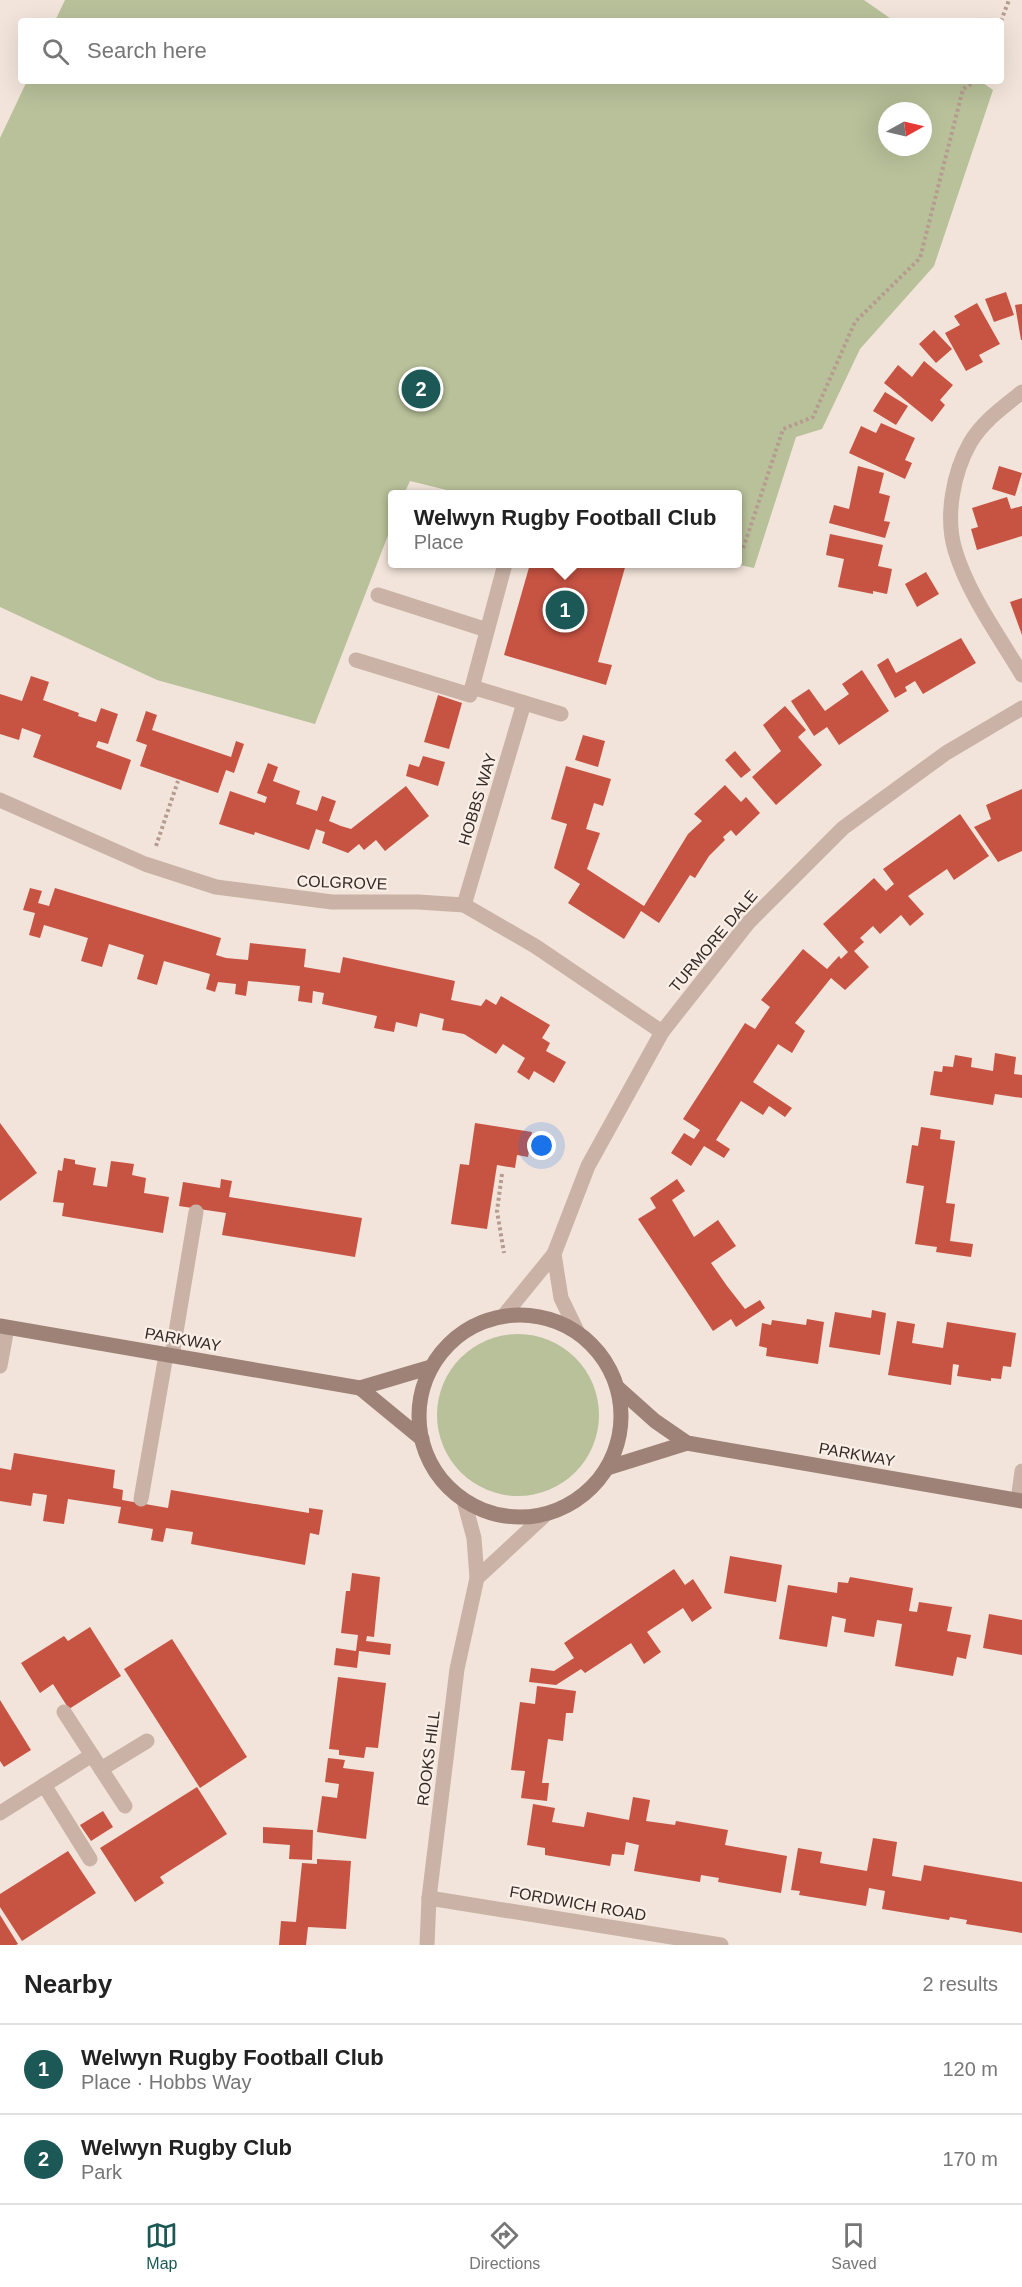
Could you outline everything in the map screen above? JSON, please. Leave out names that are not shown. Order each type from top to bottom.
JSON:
[{"type":"street","points":[[1022,392],[984,424],[970,443],[952,495],[950,521],[954,548],[964,574],[1022,675]]},
{"type":"street","points":[[356,660],[470,695],[504,568]]},
{"type":"street","points":[[378,595],[487,630]]},
{"type":"street","points":[[472,687],[561,714]]},
{"type":"street","name":"HOBBS WAY","points":[[464,905],[524,703]]},
{"type":"street","name":"TURMORE DALE","points":[[505,1314],[554,1254],[588,1166],[662,1032],[748,923],[843,828],[946,753],[1022,708]]},
{"type":"street","name":"COLGROVE","points":[[0,800],[150,866],[216,887],[279,897],[332,902],[418,902],[464,905],[535,946],[662,1032]]},
{"type":"street","points":[[141,1499],[196,1212]]},
{"type":"street","points":[[554,1254],[561,1298],[578,1333]]},
{"type":"street","points":[[505,1314],[548,1319],[578,1333],[597,1351],[617,1387],[621,1431],[607,1468],[595,1485],[572,1504],[545,1515],[511,1518],[464,1501],[449,1490],[429,1462],[419,1429],[420,1394],[431,1367],[449,1343],[476,1324],[505,1314]]},
{"type":"street","points":[[0,1366],[3,1327]]},
{"type":"street","name":"PARKWAY","points":[[3,1327],[360,1388],[431,1367]]},
{"type":"street","name":"PARKWAY","points":[[617,1387],[655,1421],[687,1443],[1020,1501]]},
{"type":"street","name":"PARKWAY","points":[[360,1388],[422,1439]]},
{"type":"street","name":"PARKWAY","points":[[607,1468],[687,1443]]},
{"type":"street","points":[[1020,1501],[1022,1471]]},
{"type":"street","name":"ROOKS HILL","points":[[427,1945],[429,1898],[457,1670],[477,1578],[474,1538],[464,1501]]},
{"type":"street","points":[[477,1578],[545,1515]]},
{"type":"street","points":[[64,1712],[125,1806]]},
{"type":"street","points":[[101,1769],[147,1741]]},
{"type":"street","points":[[0,1813],[92,1755]]},
{"type":"street","points":[[44,1785],[90,1859]]},
{"type":"street","name":"FORDWICH ROAD","points":[[429,1898],[721,1945]]},
{"type":"path","points":[[1002,18],[1009,0]]},
{"type":"path","points":[[742,549],[783,429],[813,417],[855,322],[920,258],[963,89],[971,84]]},
{"type":"path","points":[[150,866],[177,781]]},
{"type":"path","points":[[502,1174],[497,1211],[504,1253]]},
{"type":"green space","points":[[65,0],[864,0],[890,18],[56,18]]},
{"type":"green space","points":[[26,84],[984,84],[993,90],[934,266],[860,349],[822,429],[796,437],[754,568],[742,565],[742,490],[447,490],[410,481],[406,490],[388,490],[388,535],[315,724],[157,680],[0,607],[0,138]]},
{"type":"green space","points":[[518,1334],[534,1335],[549,1340],[575,1358],[593,1384],[598,1399],[598,1431],[593,1446],[575,1472],[549,1490],[534,1495],[518,1496],[502,1495],[487,1490],[461,1472],[443,1446],[438,1431],[437,1415],[438,1399],[443,1384],[461,1358],[487,1340],[502,1335]]},
{"type":"building","points":[[1006,292],[1014,315],[994,322],[985,299]]},
{"type":"building","points":[[977,303],[1000,344],[979,355],[983,362],[966,371],[945,333],[960,325],[954,316]]},
{"type":"building","points":[[1022,304],[1022,340],[1021,340],[1015,305]]},
{"type":"building","points":[[934,330],[952,349],[936,363],[919,344]]},
{"type":"building","points":[[924,361],[953,385],[940,400],[945,405],[932,422],[884,383],[898,365],[912,377]]},
{"type":"building","points":[[885,392],[908,406],[896,425],[873,411]]},
{"type":"building","points":[[881,423],[915,438],[905,460],[912,463],[905,479],[849,453],[861,426],[876,433]]},
{"type":"building","points":[[858,466],[884,473],[879,493],[890,496],[884,521],[890,522],[885,538],[829,523],[834,505],[849,509]]},
{"type":"building","points":[[999,466],[1022,473],[1015,496],[992,489]]},
{"type":"building","points":[[1007,497],[1011,509],[1022,506],[1022,536],[977,550],[971,529],[978,527],[972,508]]},
{"type":"building","points":[[830,534],[883,545],[878,566],[892,569],[887,594],[873,591],[873,594],[838,587],[844,559],[826,555]]},
{"type":"building","points":[[529,568],[625,568],[598,662],[612,665],[606,685],[504,655]]},
{"type":"building","points":[[926,572],[939,594],[917,607],[905,584]]},
{"type":"building","points":[[1022,598],[1022,635],[1010,602]]},
{"type":"building","points":[[961,638],[976,663],[923,694],[915,681],[905,687],[907,691],[895,698],[877,665],[888,658],[896,673]]},
{"type":"building","points":[[862,670],[889,711],[839,745],[827,727],[814,736],[791,701],[809,689],[825,711],[849,694],[842,684]]},
{"type":"building","points":[[31,676],[49,682],[43,700],[79,713],[78,716],[96,722],[101,708],[118,714],[108,744],[98,741],[96,747],[131,760],[121,790],[33,757],[41,735],[22,728],[19,740],[0,734],[0,694],[22,701]]},
{"type":"building","points":[[438,695],[462,703],[449,749],[424,742]]},
{"type":"building","points":[[785,706],[806,730],[798,737],[822,765],[776,805],[752,777],[781,751],[763,725]]},
{"type":"building","points":[[146,711],[157,715],[152,730],[231,757],[236,741],[244,744],[234,773],[226,770],[218,793],[140,766],[147,745],[136,741]]},
{"type":"building","points":[[583,735],[605,741],[598,767],[575,760]]},
{"type":"building","points":[[735,751],[751,770],[741,778],[725,760]]},
{"type":"building","points":[[423,756],[445,762],[438,786],[406,776],[409,764],[419,767]]},
{"type":"building","points":[[268,763],[278,767],[273,781],[300,791],[296,804],[317,811],[322,796],[336,801],[329,821],[341,826],[351,829],[406,786],[429,816],[385,851],[376,840],[364,850],[359,844],[348,853],[322,843],[325,832],[316,829],[309,850],[255,832],[254,835],[219,824],[230,791],[265,803],[267,797],[257,793]]},
{"type":"building","points":[[566,766],[611,779],[603,806],[594,803],[586,829],[600,833],[587,869],[644,906],[688,834],[702,821],[694,814],[725,785],[741,802],[746,797],[760,813],[736,836],[731,830],[723,837],[725,840],[709,856],[695,878],[690,875],[659,923],[641,911],[624,939],[568,903],[580,884],[554,868],[567,824],[551,819]]},
{"type":"building","points":[[1022,789],[1022,851],[998,862],[974,827],[991,819],[986,805]]},
{"type":"building","points":[[960,814],[989,856],[954,880],[947,869],[908,896],[924,914],[910,926],[901,915],[880,934],[873,926],[860,938],[864,942],[854,951],[869,967],[845,990],[831,978],[795,1023],[805,1031],[792,1053],[778,1044],[753,1082],[792,1108],[785,1117],[769,1106],[763,1115],[741,1101],[716,1140],[730,1149],[724,1158],[704,1146],[691,1166],[671,1153],[684,1133],[694,1139],[700,1130],[683,1119],[745,1023],[755,1029],[770,1007],[761,1000],[803,949],[827,969],[839,956],[841,959],[848,952],[823,924],[874,878],[886,891],[894,884],[883,869]]},
{"type":"building","points":[[30,888],[42,891],[38,903],[49,906],[55,888],[221,938],[216,955],[226,958],[248,960],[250,943],[306,949],[304,967],[340,973],[343,957],[455,981],[451,1000],[481,1006],[486,999],[496,1005],[501,996],[550,1025],[542,1038],[550,1043],[546,1051],[566,1062],[554,1083],[534,1071],[529,1080],[517,1072],[525,1058],[503,1044],[496,1054],[464,1034],[442,1030],[444,1019],[420,1013],[417,1027],[396,1022],[394,1032],[374,1028],[377,1016],[322,1004],[324,993],[313,991],[312,1003],[298,1001],[300,986],[248,981],[246,996],[235,994],[236,984],[218,982],[215,992],[206,989],[210,974],[164,961],[157,985],[137,979],[144,955],[109,944],[102,967],[81,961],[88,938],[44,925],[40,938],[29,935],[35,913],[23,910]]},
{"type":"building","points":[[995,1053],[1016,1057],[1014,1074],[1022,1075],[1022,1098],[995,1094],[993,1105],[930,1095],[934,1071],[942,1072],[943,1066],[953,1067],[955,1055],[972,1058],[971,1067],[993,1071]]},
{"type":"building","points":[[0,1123],[37,1173],[0,1201]]},
{"type":"building","points":[[475,1123],[532,1132],[528,1157],[517,1155],[515,1168],[497,1165],[487,1229],[451,1224],[460,1164],[469,1165]]},
{"type":"building","points":[[921,1127],[941,1130],[940,1139],[955,1141],[946,1203],[955,1204],[950,1241],[973,1244],[971,1257],[936,1252],[937,1247],[915,1244],[924,1186],[906,1183],[912,1145],[918,1146]]},
{"type":"building","points":[[64,1158],[75,1160],[75,1164],[96,1168],[93,1185],[107,1187],[111,1161],[134,1164],[132,1175],[146,1178],[144,1193],[169,1197],[163,1233],[62,1216],[64,1203],[53,1202],[58,1170],[62,1171]]},
{"type":"building","points":[[221,1179],[232,1181],[229,1197],[362,1218],[355,1257],[222,1235],[226,1213],[179,1206],[183,1182],[220,1188]]},
{"type":"building","points":[[677,1179],[685,1191],[672,1200],[694,1237],[718,1220],[736,1246],[711,1263],[745,1309],[760,1300],[765,1308],[736,1327],[731,1319],[713,1331],[638,1219],[656,1208],[650,1198]]},
{"type":"building","points":[[872,1310],[886,1313],[880,1355],[829,1347],[835,1312],[871,1318]]},
{"type":"building","points":[[807,1319],[824,1322],[818,1364],[766,1356],[767,1348],[759,1346],[762,1323],[771,1325],[772,1320],[806,1325]]},
{"type":"building","points":[[897,1321],[915,1324],[912,1343],[943,1348],[947,1322],[1016,1333],[1011,1367],[1003,1366],[1001,1379],[991,1378],[991,1381],[957,1376],[959,1365],[953,1364],[951,1385],[888,1375]]},
{"type":"building","points":[[14,1453],[115,1470],[113,1488],[123,1490],[122,1500],[168,1508],[171,1490],[309,1513],[309,1508],[323,1510],[319,1535],[310,1533],[305,1565],[191,1544],[193,1532],[166,1528],[163,1542],[151,1540],[153,1529],[118,1523],[121,1507],[68,1499],[64,1524],[43,1521],[47,1495],[33,1493],[31,1506],[0,1501],[0,1468],[11,1470]]},
{"type":"building","points":[[730,1556],[782,1565],[776,1602],[724,1593]]},
{"type":"building","points":[[674,1569],[685,1585],[693,1579],[712,1608],[692,1622],[683,1608],[647,1632],[661,1652],[644,1664],[631,1643],[585,1673],[581,1669],[556,1685],[529,1682],[531,1668],[554,1671],[574,1658],[564,1643]]},
{"type":"building","points":[[352,1573],[380,1577],[374,1637],[367,1636],[366,1641],[391,1644],[390,1655],[359,1651],[357,1668],[334,1665],[336,1648],[356,1651],[358,1635],[341,1633],[346,1591],[350,1591]]},
{"type":"building","points":[[850,1577],[913,1588],[909,1611],[917,1612],[919,1602],[952,1607],[947,1631],[971,1635],[966,1659],[957,1657],[953,1676],[895,1666],[902,1624],[877,1620],[874,1637],[844,1632],[846,1619],[832,1616],[827,1647],[779,1639],[788,1585],[837,1593],[838,1582],[848,1583]]},
{"type":"building","points":[[989,1614],[1022,1620],[1022,1655],[983,1648]]},
{"type":"building","points":[[90,1627],[121,1676],[69,1709],[53,1684],[40,1693],[21,1663],[64,1636],[68,1641]]},
{"type":"building","points":[[172,1639],[247,1757],[200,1788],[124,1669]]},
{"type":"building","points":[[338,1677],[386,1683],[378,1748],[366,1747],[364,1758],[339,1755],[339,1750],[329,1749]]},
{"type":"building","points":[[537,1686],[576,1691],[573,1713],[566,1713],[563,1741],[548,1739],[542,1783],[549,1783],[547,1801],[521,1798],[525,1771],[511,1770],[520,1702],[535,1704]]},
{"type":"building","points":[[0,1700],[31,1750],[4,1767],[0,1761]]},
{"type":"building","points":[[328,1758],[345,1760],[343,1768],[374,1772],[366,1839],[317,1832],[322,1796],[337,1798],[339,1784],[325,1782]]},
{"type":"building","points":[[197,1787],[227,1834],[160,1877],[164,1883],[135,1902],[100,1848]]},
{"type":"building","points":[[633,1797],[650,1800],[646,1821],[675,1825],[676,1821],[728,1830],[725,1845],[787,1856],[781,1893],[718,1882],[719,1878],[701,1875],[700,1882],[634,1871],[639,1845],[626,1842],[624,1855],[612,1854],[610,1866],[545,1855],[545,1848],[527,1845],[533,1804],[555,1808],[552,1822],[584,1827],[587,1812],[629,1820]]},
{"type":"building","points":[[103,1811],[113,1827],[91,1841],[80,1825]]},
{"type":"building","points":[[263,1827],[313,1830],[312,1860],[289,1859],[290,1845],[263,1843]]},
{"type":"building","points":[[873,1838],[897,1842],[892,1876],[921,1881],[924,1865],[1022,1882],[1022,1933],[966,1924],[967,1920],[950,1917],[949,1920],[882,1909],[885,1891],[869,1888],[866,1906],[799,1895],[800,1891],[791,1890],[798,1848],[822,1852],[820,1863],[867,1871]]},
{"type":"building","points":[[68,1851],[96,1893],[22,1941],[0,1907],[0,1894]]},
{"type":"building","points":[[317,1859],[351,1861],[346,1929],[308,1927],[306,1945],[279,1945],[281,1921],[296,1922],[302,1863],[317,1864]]},
{"type":"building","points":[[0,1915],[18,1944],[0,1945]]},
{"type":"place","name":"Welwyn Rugby Club","points":[[421,389]]},
{"type":"place","name":"Welwyn Rugby Football Club","points":[[565,610]]}]
